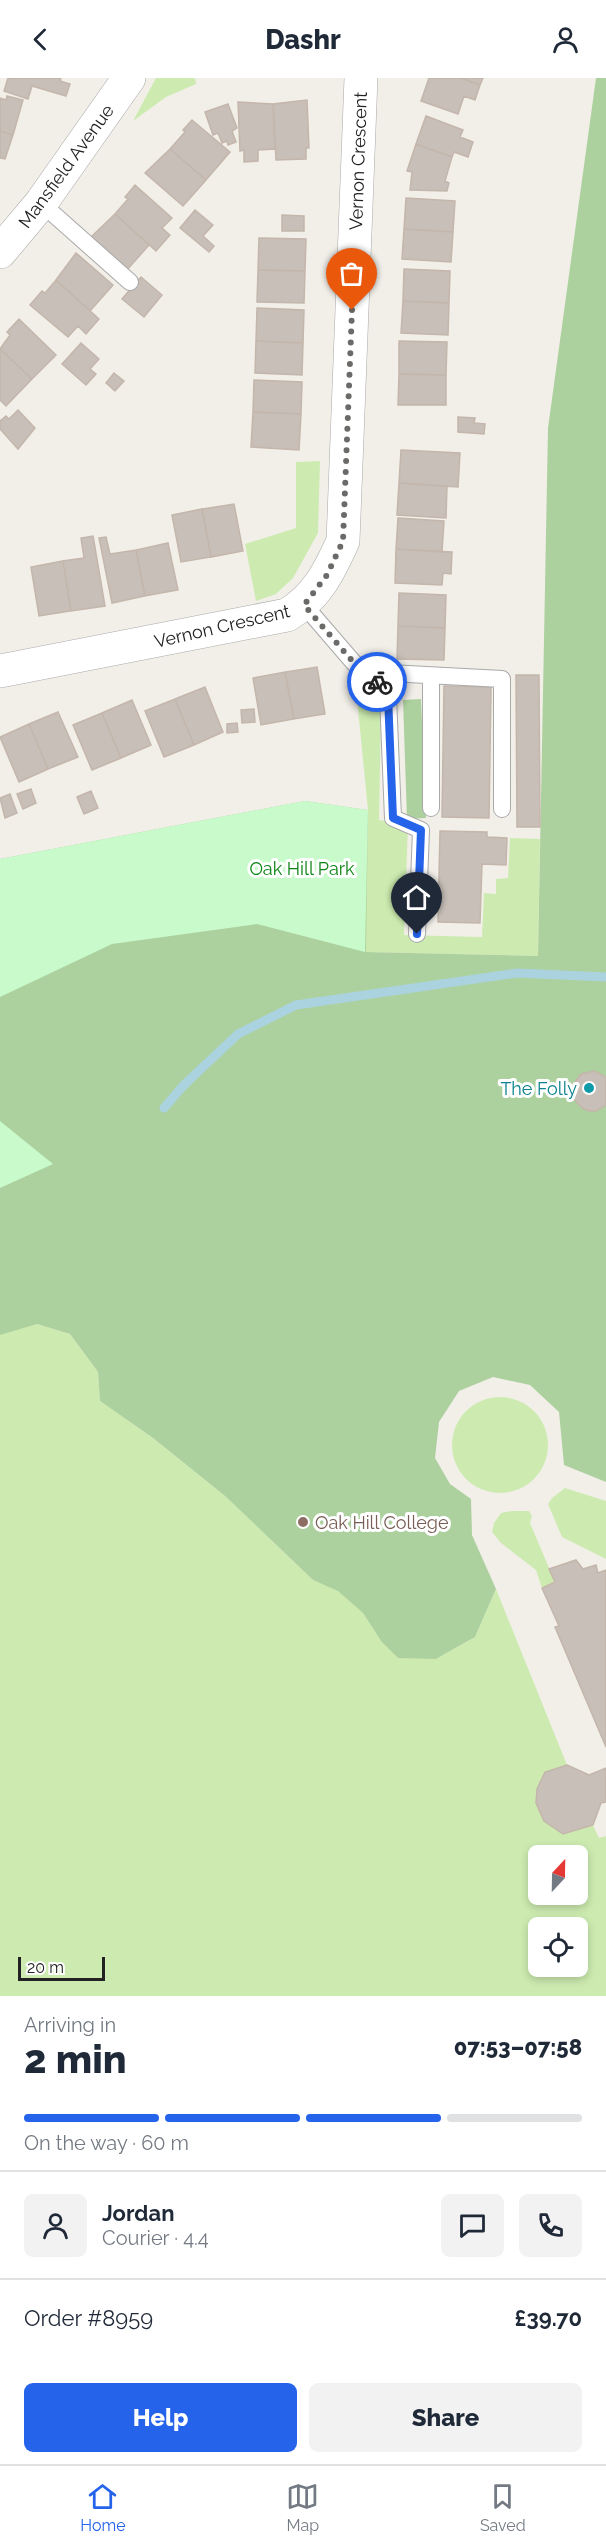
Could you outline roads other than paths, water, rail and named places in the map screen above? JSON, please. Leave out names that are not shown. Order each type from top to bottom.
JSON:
[{"type":"street","name":"Mansfield Avenue","points":[[0,252],[41,203],[129,78]]},
{"type":"street","name":"Vernon Crescent","points":[[0,671],[287,615],[304,605],[327,575],[343,541],[361,78]]},
{"type":"lane","points":[[41,203],[130,282]]},
{"type":"lane","points":[[304,605],[354,663],[370,672],[388,696],[393,818],[421,830],[417,934]]},
{"type":"lane","points":[[370,672],[502,679],[502,809]]},
{"type":"lane","points":[[431,677],[431,808]]},
{"type":"waterway","points":[[164,1108],[183,1086],[238,1034],[296,1005],[517,973],[606,977]]},
{"type":"place","name":"The Folly","points":[[589,1088]]},
{"type":"place","name":"Oak Hill College","points":[[303,1522]]},
{"type":"park label","name":"Oak Hill Park","points":[[302,868]]}]
